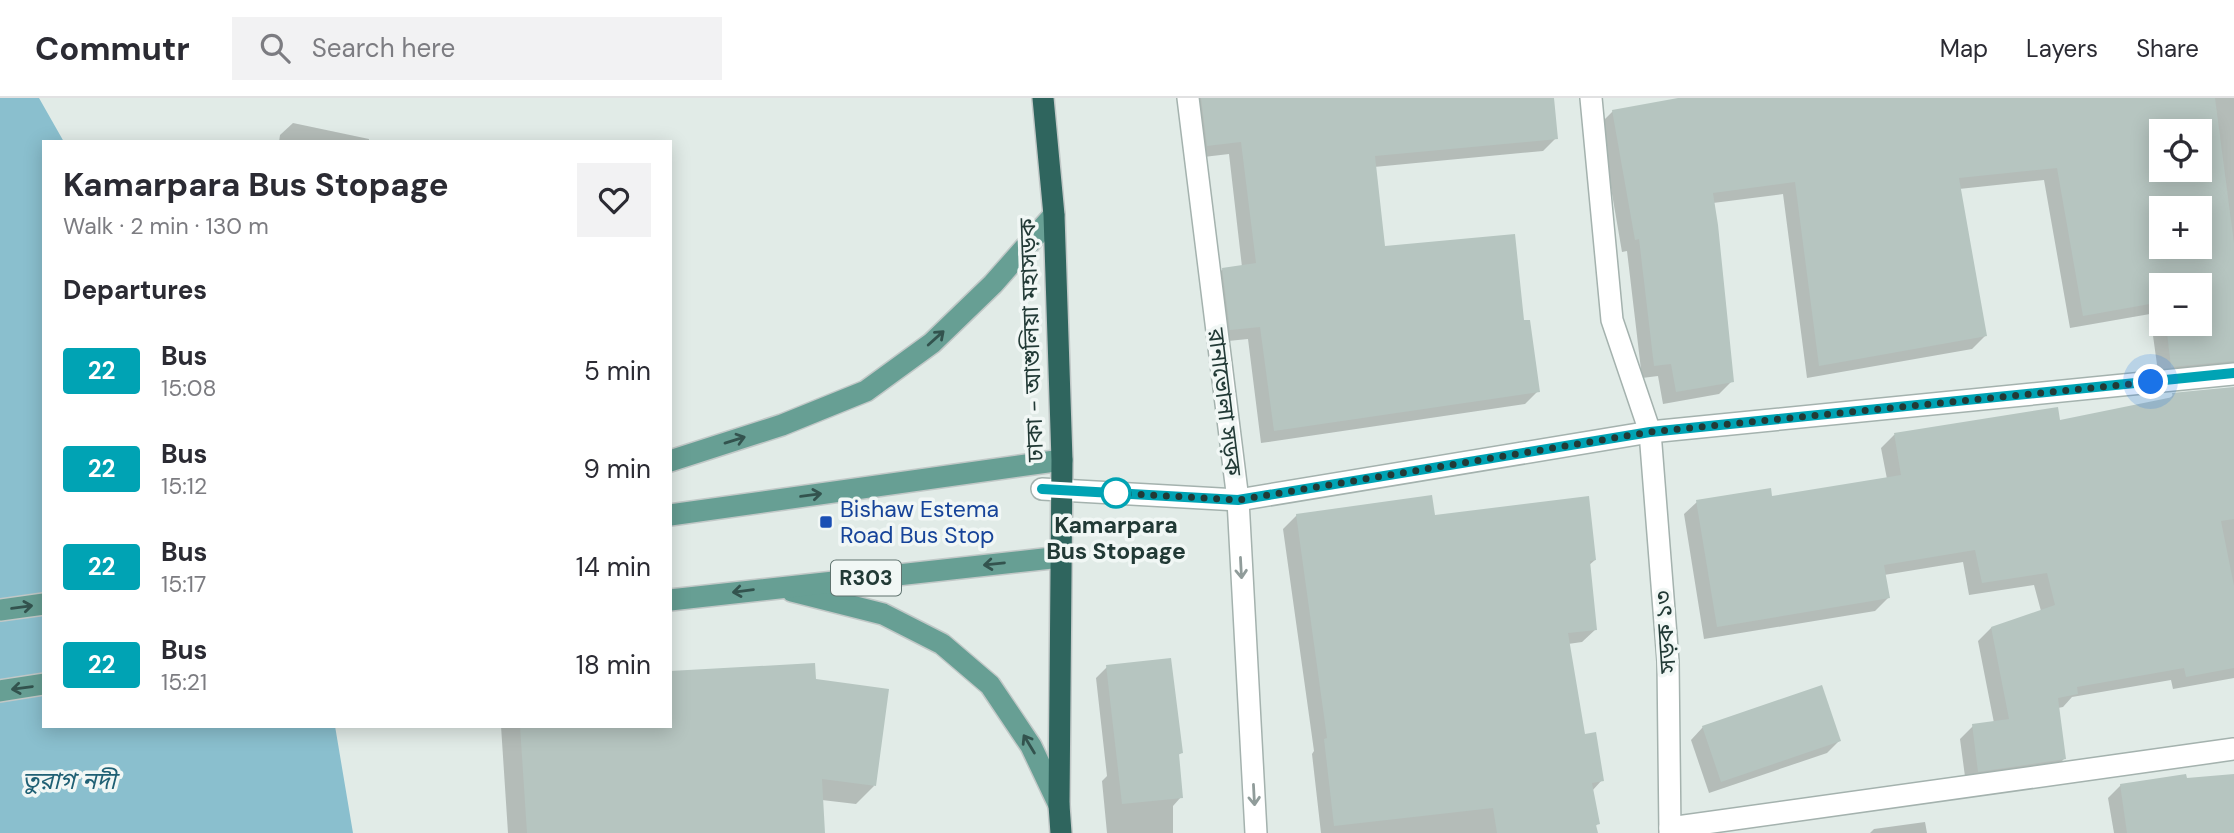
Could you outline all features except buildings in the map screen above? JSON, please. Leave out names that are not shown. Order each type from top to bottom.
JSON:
[{"type":"highway","name":"ঢাকা - আশুলিয়া মহাসড়ক","points":[[1043,98],[1054,215],[1062,460],[1061,833]]},
{"type":"main road","points":[[672,460],[782,425],[866,391],[932,343],[993,284],[1054,215]]},
{"type":"main road","points":[[672,515],[1062,460]]},
{"type":"main road","name":"R303","points":[[672,600],[1061,557]]},
{"type":"main road","points":[[777,587],[883,614],[942,644],[990,685],[1031,746],[1059,805]]},
{"type":"main road","points":[[0,610],[42,604]]},
{"type":"main road","points":[[0,691],[42,684]]},
{"type":"street","name":"রানাভোলা সড়ক","points":[[1188,98],[1238,500],[1256,833]]},
{"type":"street","name":"সড়ক ১৩","points":[[1591,98],[1612,320],[1650,432],[1668,661],[1670,831]]},
{"type":"street","points":[[1042,489],[1238,500],[1650,432],[2234,373]]},
{"type":"street","points":[[1670,831],[2234,749]]},
{"type":"water","name":"তুরাগ নদী","points":[[0,98],[39,98],[63,140],[42,140],[42,728],[335,728],[353,833],[0,833]]},
{"type":"bus line","name":"22","points":[[1042,489],[1238,500],[1650,432],[2234,373]]},
{"type":"place","name":"Kamarpara Bus Stopage","points":[[1116,493]]},
{"type":"place","name":"Bishaw Estema Road Bus Stop","points":[[826,522]]},
{"type":"route","points":[[1116,493],[1238,500],[1650,432],[2151,382]]}]
